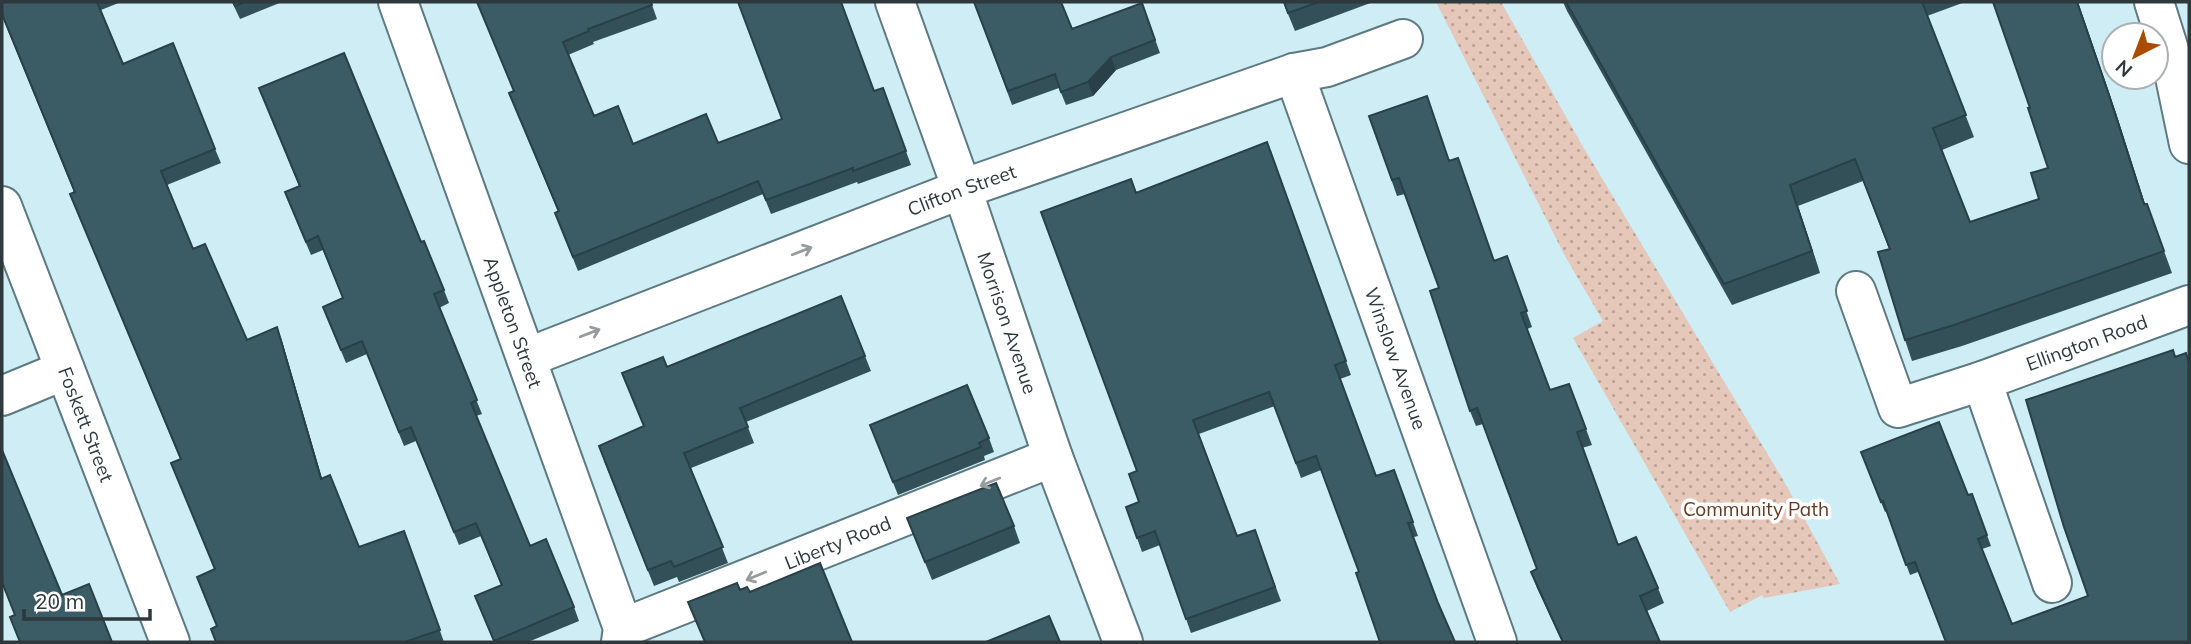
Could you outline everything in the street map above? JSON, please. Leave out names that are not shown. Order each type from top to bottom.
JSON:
[{"type":"street","name":"Appleton Street","points":[[398,2],[622,635]]},
{"type":"street","name":"Morrison Avenue","points":[[895,2],[1053,457],[1123,642]]},
{"type":"street","points":[[2154,2],[2160,21]]},
{"type":"street","name":"Clifton Street","points":[[526,358],[962,189],[1294,73],[1327,67],[1403,39]]},
{"type":"street","points":[[2170,53],[2189,97]]},
{"type":"street","points":[[2170,53],[2189,144]]},
{"type":"street","name":"Winslow Avenue","points":[[1294,73],[1497,642]]},
{"type":"street","name":"Foskett Street","points":[[2,206],[170,642]]},
{"type":"street","name":"Ellington Road","points":[[1856,291],[1898,408],[1982,381],[2189,304]]},
{"type":"street","points":[[2,396],[65,370]]},
{"type":"street","points":[[1982,381],[2052,583]]},
{"type":"street","name":"Liberty Road","points":[[622,635],[1053,457]]},
{"type":"green space","name":"Community Path","points":[[1436,2],[1501,2],[1582,145],[1785,483],[1840,584],[1764,598],[1762,595],[1730,612],[1573,338],[1603,321],[1565,256]]},
{"type":"building","points":[[2,2],[97,2],[123,64],[173,43],[215,149],[161,171],[193,249],[205,244],[247,340],[277,327],[321,479],[330,475],[359,547],[404,531],[440,630],[405,642],[216,642],[211,629],[217,626],[197,577],[215,569],[171,463],[181,459],[70,194],[75,192],[2,14]]},
{"type":"building","points":[[477,2],[651,2],[652,5],[588,29],[589,31],[563,42],[594,116],[618,106],[633,144],[706,114],[718,143],[782,119],[738,2],[841,2],[874,91],[883,88],[906,151],[766,200],[758,181],[573,257],[555,213],[559,211],[509,93],[514,91]]},
{"type":"building","points":[[974,2],[1061,2],[1072,29],[1142,3],[1155,40],[1111,57],[1088,82],[1061,92],[1055,74],[1008,91]]},
{"type":"building","points":[[1284,2],[1319,2],[1288,13]]},
{"type":"building","points":[[1566,2],[1922,2],[1966,115],[1933,128],[1970,222],[2039,199],[2031,173],[2048,168],[1993,2],[2077,2],[2100,69],[2100,91],[2108,91],[2144,204],[2147,204],[2164,251],[1905,340],[1878,252],[1890,249],[1855,159],[1790,185],[1812,251],[1724,284]]},
{"type":"building","points":[[344,53],[421,242],[424,241],[444,290],[434,294],[477,400],[471,403],[530,546],[546,539],[574,607],[494,641],[475,596],[502,585],[476,523],[454,532],[411,427],[399,432],[362,341],[341,350],[323,307],[343,298],[318,236],[306,242],[285,192],[300,186],[259,88]]},
{"type":"building","points":[[1427,96],[1449,161],[1458,158],[1494,261],[1507,256],[1527,311],[1521,313],[1550,390],[1569,384],[1586,429],[1577,432],[1618,545],[1636,537],[1658,588],[1640,596],[1660,642],[1563,642],[1531,572],[1537,569],[1477,408],[1470,411],[1430,291],[1439,288],[1399,178],[1392,180],[1369,116]]},
{"type":"building","points":[[1267,142],[1346,361],[1335,365],[1376,476],[1394,470],[1413,522],[1408,523],[1455,642],[1380,642],[1356,573],[1359,572],[1316,456],[1296,463],[1269,392],[1193,420],[1237,536],[1255,530],[1275,587],[1186,619],[1155,531],[1137,538],[1126,507],[1139,502],[1129,474],[1137,471],[1041,212],[1131,179],[1136,193]]},
{"type":"building","points":[[841,296],[865,356],[740,408],[748,427],[684,453],[723,547],[674,567],[671,561],[648,570],[599,446],[644,426],[622,373],[663,357],[667,367]]},
{"type":"building","points":[[2173,350],[2175,357],[2186,353],[2189,363],[2189,642],[1946,642],[1915,562],[1906,565],[1883,501],[1881,502],[1861,452],[1939,422],[1968,495],[1972,494],[1987,535],[1978,539],[2012,624],[2088,596],[2026,400]]},
{"type":"building","points":[[967,385],[989,438],[979,443],[981,447],[893,482],[870,425]]},
{"type":"building","points":[[2,450],[62,595],[89,584],[112,642],[20,642],[10,617],[15,615],[2,582]]},
{"type":"building","points":[[996,483],[1014,526],[925,562],[907,518]]},
{"type":"building","points":[[820,563],[852,642],[705,642],[688,602],[737,583],[740,590],[747,587],[750,592]]},
{"type":"building","points":[[1049,616],[1060,642],[986,642]]}]
